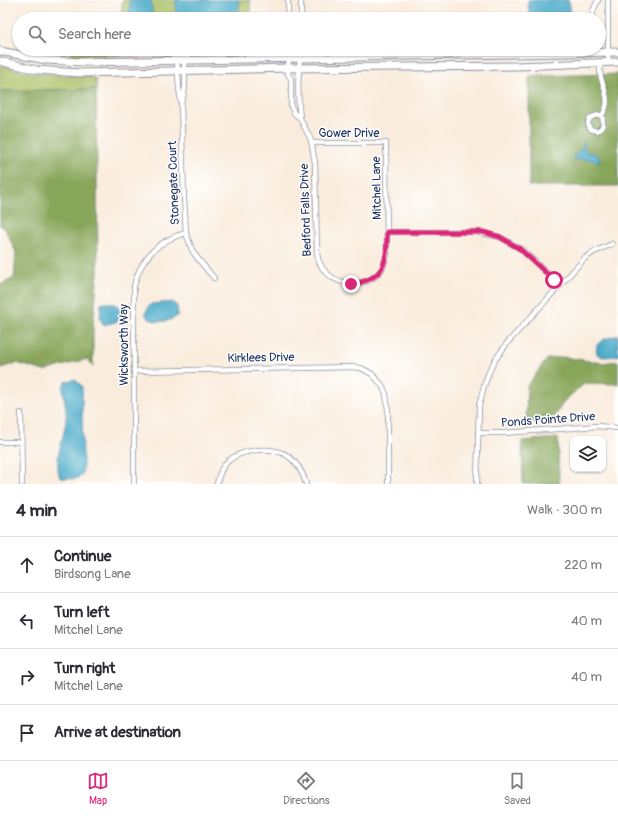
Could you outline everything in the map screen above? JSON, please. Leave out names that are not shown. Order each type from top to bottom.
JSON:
[{"type":"main road","points":[[0,51],[12,54]]},
{"type":"main road","points":[[608,52],[618,52]]},
{"type":"main road","points":[[22,56],[62,62],[181,61],[374,56]]},
{"type":"main road","points":[[0,61],[37,70],[64,72],[517,66],[618,62]]},
{"type":"street","points":[[288,0],[288,12]]},
{"type":"street","points":[[301,0],[302,12]]},
{"type":"street","points":[[593,12],[598,0]]},
{"type":"street","points":[[606,55],[608,52],[608,0]]},
{"type":"street","points":[[598,56],[601,62],[601,78],[604,85],[607,102],[602,115]]},
{"type":"street","points":[[601,62],[605,56]]},
{"type":"street","name":"Bedford Falls Drive","points":[[289,58],[288,74],[291,79],[291,106],[294,113],[300,118]]},
{"type":"street","name":"Bedford Falls Drive","points":[[300,58],[298,103],[300,118],[312,143],[316,172],[317,257],[320,266],[329,275],[338,281],[351,284]]},
{"type":"street","name":"Stonegate Court","points":[[181,61],[179,95],[182,103],[186,233],[192,250],[214,278]]},
{"type":"street","name":"Gower Drive","points":[[312,143],[386,143]]},
{"type":"street","name":"Mitchel Lane","points":[[351,284],[371,278],[382,269],[387,254],[386,143]]},
{"type":"street","points":[[387,232],[483,232],[500,237],[520,249],[560,285]]},
{"type":"street","name":"Wicksworth Way","points":[[134,484],[134,286],[143,262],[154,249],[172,237],[186,233]]},
{"type":"street","points":[[477,484],[478,433],[481,397],[489,372],[495,360],[508,342],[560,285],[590,255],[612,244]]},
{"type":"street","name":"Kirklees Drive","points":[[134,371],[353,367],[368,372],[382,385],[386,394],[388,410],[388,484]]},
{"type":"street","points":[[20,413],[22,484]]},
{"type":"street","name":"Ponds Pointe Drive","points":[[478,433],[504,433],[598,426],[618,428]]},
{"type":"street","points":[[0,442],[21,442]]},
{"type":"street","points":[[217,484],[223,467],[231,459],[240,453],[260,450],[278,452],[288,456],[299,466],[306,484]]},
{"type":"green space","points":[[123,0],[250,0],[251,12],[121,12]]},
{"type":"green space","points":[[0,65],[32,73],[91,77],[96,80],[96,89],[0,91]]},
{"type":"green space","points":[[618,74],[618,186],[529,186],[529,76]]},
{"type":"green space","points":[[96,89],[98,271],[93,327],[93,366],[87,359],[44,371],[17,363],[0,368],[0,285],[14,278],[16,252],[6,231],[0,225],[0,91]]},
{"type":"green space","points":[[563,357],[602,363],[618,361],[618,384],[585,383],[565,400],[553,419],[526,423],[527,386],[547,359]]},
{"type":"green space","points":[[558,438],[559,484],[523,484],[522,441]]},
{"type":"water","points":[[130,0],[151,0],[152,12],[129,12]]},
{"type":"water","points":[[176,0],[239,0],[239,12],[176,12]]},
{"type":"water","points":[[528,0],[568,0],[570,5],[569,12],[529,12]]},
{"type":"water","points":[[585,141],[585,150],[595,153],[600,159],[599,162],[573,159],[573,156],[580,150]]},
{"type":"water","points":[[173,302],[177,306],[178,315],[167,321],[154,321],[149,319],[146,315],[151,304]]},
{"type":"water","points":[[113,303],[119,306],[121,316],[119,321],[103,325],[100,317],[101,304]]},
{"type":"water","points":[[618,335],[618,356],[603,357],[597,354],[597,346],[602,340]]},
{"type":"water","points":[[75,379],[82,386],[83,470],[82,475],[76,479],[60,478],[58,463],[66,414],[63,386],[66,382]]},
{"type":"route","points":[[351,284],[365,281],[377,274],[382,269],[387,254],[387,232],[483,232],[500,237],[514,244],[554,280]]}]
